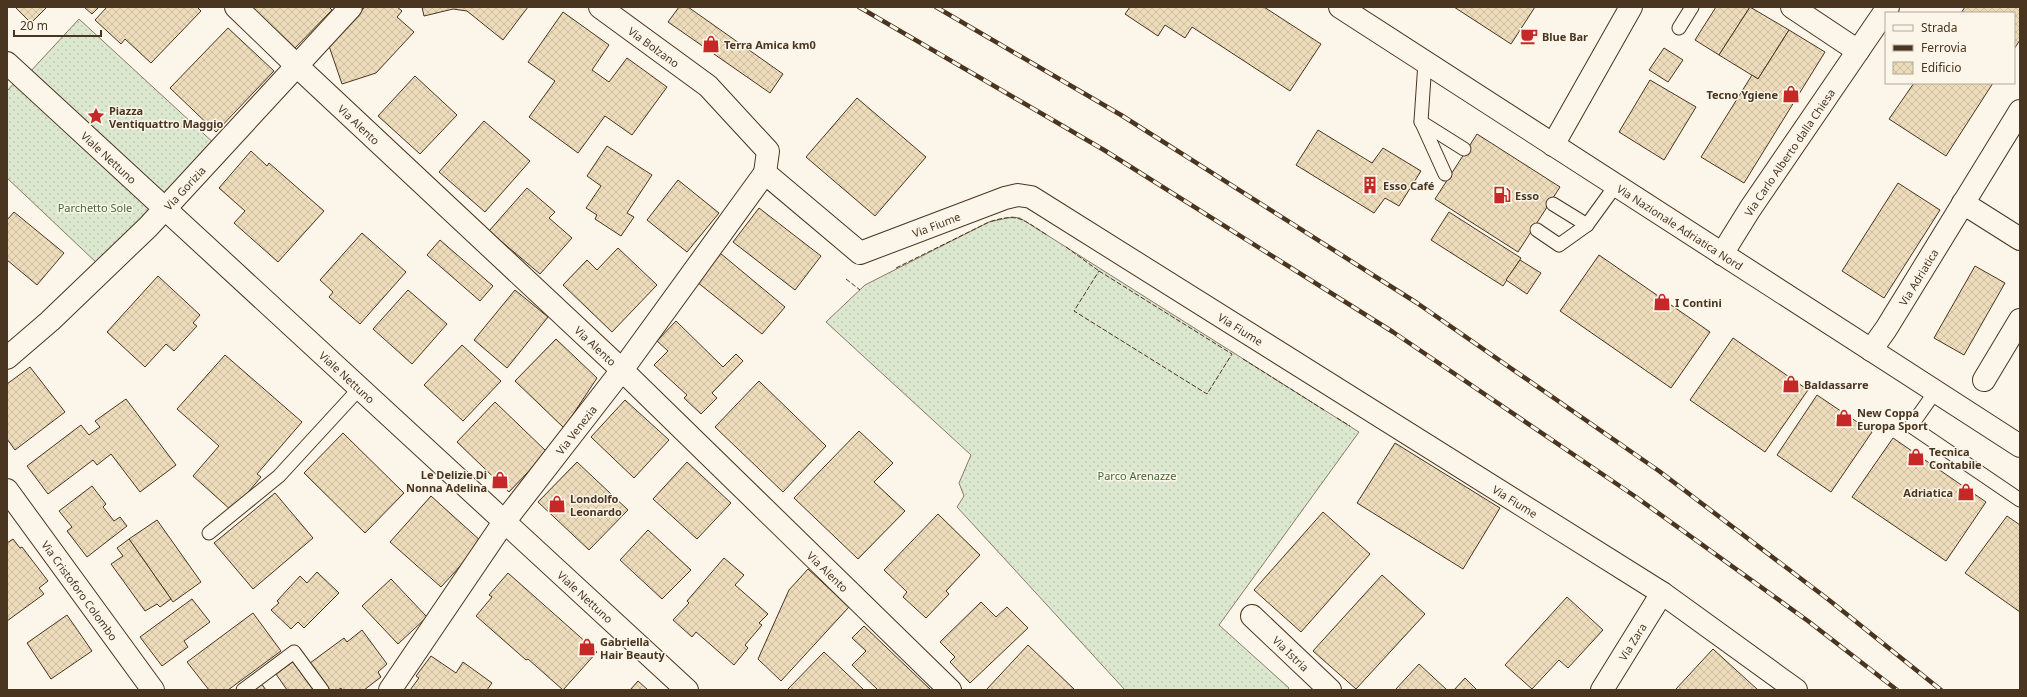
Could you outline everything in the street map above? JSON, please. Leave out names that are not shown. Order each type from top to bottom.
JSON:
[{"type":"street","name":"Via Alento","points":[[236,7],[622,370],[950,690]]},
{"type":"street","name":"Via Gorizia","points":[[7,358],[50,321],[164,210],[350,7]]},
{"type":"street","name":"Via Bolzano","points":[[600,7],[708,86],[768,151],[765,173]]},
{"type":"street","name":"Via Nazionale Adriatica Nord","points":[[1340,7],[2020,446]]},
{"type":"street","points":[[1553,144],[1631,7]]},
{"type":"street","points":[[1792,7],[1858,50]]},
{"type":"street","name":"Via Carlo Alberto dalla Chiesa","points":[[1722,254],[1750,209],[1888,7]]},
{"type":"street","name":"Viale Nettuno","points":[[7,63],[164,210],[687,690]]},
{"type":"street","name":"Via Adriatica","points":[[1871,350],[1886,329],[2020,111]]},
{"type":"street","name":"Via Venezia","points":[[390,690],[504,522],[622,370],[765,173]]},
{"type":"street","name":"Via Fiume","points":[[765,173],[860,253],[1005,198],[1018,196],[1031,197],[1662,593],[1796,690]]},
{"type":"street","points":[[1963,203],[2020,239]]},
{"type":"street","points":[[1984,380],[2020,320]]},
{"type":"street","name":"Via Cristoforo Colombo","points":[[7,490],[153,690]]},
{"type":"street","name":"Via Zara","points":[[1608,687],[1662,593]]},
{"type":"street","name":"Via Istria","points":[[1252,616],[1330,690]]},
{"type":"lane","points":[[1679,28],[1692,7]]},
{"type":"lane","points":[[1424,62],[1421,121],[1445,174]]},
{"type":"lane","points":[[1421,121],[1464,149]]},
{"type":"lane","points":[[1537,230],[1559,245],[1587,225],[1616,185]]},
{"type":"lane","points":[[1553,204],[1587,225]]},
{"type":"lane","points":[[209,533],[279,476],[359,389]]},
{"type":"lane","points":[[1935,392],[1911,426],[2020,500]]},
{"type":"lane","points":[[243,690],[294,652],[322,690]]},
{"type":"green space","points":[[79,19],[217,146],[167,200],[29,73]]},
{"type":"green space","name":"Parchetto Sole","points":[[16,81],[157,209],[99,265],[7,178],[7,91]]},
{"type":"green space","name":"Parco Arenazze","points":[[1012,217],[1020,218],[1359,432],[1219,625],[1289,688],[1287,690],[1125,690],[957,507],[964,496],[959,483],[971,455],[826,322],[865,285],[989,222]]},
{"type":"building","points":[[15,7],[47,7],[31,23]]},
{"type":"building","points":[[84,7],[99,7],[92,14]]},
{"type":"building","points":[[107,7],[197,7],[201,11],[151,63],[125,39],[121,44],[95,20]]},
{"type":"building","points":[[251,7],[329,7],[332,10],[294,49]]},
{"type":"building","points":[[365,7],[397,7],[402,11],[397,17],[414,32],[376,73],[342,84],[329,46]]},
{"type":"building","points":[[422,7],[528,7],[503,40],[467,11],[453,9],[424,16]]},
{"type":"building","points":[[679,7],[688,7],[783,74],[770,93],[668,22]]},
{"type":"building","points":[[1130,7],[1264,7],[1321,44],[1290,91],[1192,27],[1185,38],[1165,25],[1158,36],[1125,14]]},
{"type":"building","points":[[1454,7],[1535,7],[1511,44]]},
{"type":"building","points":[[1716,7],[1750,7],[1719,55],[1695,40]]},
{"type":"building","points":[[1750,7],[1789,30],[1758,79],[1719,55]]},
{"type":"building","points":[[1965,7],[2020,7],[2020,40],[2015,48],[2015,12],[1962,12]]},
{"type":"building","points":[[563,12],[609,45],[592,70],[609,82],[627,58],[667,87],[632,135],[605,116],[578,153],[529,117],[555,81],[528,62]]},
{"type":"building","points":[[228,28],[274,71],[216,132],[170,88]]},
{"type":"building","points":[[1789,30],[1825,52],[1744,183],[1701,157],[1752,75],[1758,79]]},
{"type":"building","points":[[1664,48],[1683,60],[1668,82],[1649,70]]},
{"type":"building","points":[[415,76],[457,115],[420,154],[378,116]]},
{"type":"building","points":[[1650,80],[1696,107],[1664,160],[1619,132]]},
{"type":"building","points":[[1913,84],[1992,84],[1946,156],[1889,119]]},
{"type":"building","points":[[857,98],[926,157],[875,216],[806,157]]},
{"type":"building","points":[[484,121],[530,161],[485,212],[439,172]]},
{"type":"building","name":"Esso Café","points":[[1318,130],[1372,163],[1383,148],[1421,171],[1399,206],[1385,198],[1374,213],[1296,165]]},
{"type":"building","points":[[1477,134],[1560,187],[1518,252],[1435,199]]},
{"type":"building","points":[[607,146],[652,175],[627,213],[634,217],[621,236],[595,219],[597,215],[586,208],[601,186],[587,176]]},
{"type":"building","points":[[251,151],[267,166],[269,163],[324,211],[278,262],[234,223],[245,211],[219,188]]},
{"type":"building","points":[[678,180],[719,213],[687,252],[647,220]]},
{"type":"building","points":[[1898,183],[1940,210],[1884,298],[1842,271]]},
{"type":"building","points":[[527,188],[555,212],[549,218],[572,238],[540,274],[489,231]]},
{"type":"building","points":[[759,208],[821,256],[795,290],[733,242]]},
{"type":"building","points":[[14,212],[64,253],[37,285],[7,260],[7,220]]},
{"type":"building","points":[[1449,212],[1521,258],[1503,286],[1431,240]]},
{"type":"building","points":[[362,233],[406,272],[360,324],[329,297],[333,292],[320,280]]},
{"type":"building","points":[[440,240],[493,286],[480,301],[427,255]]},
{"type":"building","points":[[618,248],[657,285],[612,332],[563,285],[587,260],[597,270]]},
{"type":"building","points":[[720,253],[785,307],[762,334],[697,282]]},
{"type":"building","points":[[1599,255],[1710,332],[1671,388],[1560,311]]},
{"type":"building","points":[[1520,260],[1541,273],[1527,294],[1506,280]]},
{"type":"building","points":[[1975,266],[2005,283],[1964,355],[1934,338]]},
{"type":"building","points":[[158,276],[200,315],[193,323],[197,326],[174,351],[166,344],[145,367],[107,332]]},
{"type":"building","points":[[408,290],[447,324],[412,364],[373,329]]},
{"type":"building","points":[[515,290],[548,317],[507,368],[474,340]]},
{"type":"building","points":[[676,321],[723,367],[736,354],[743,361],[712,393],[717,398],[701,414],[684,398],[687,395],[654,365],[668,351],[657,341]]},
{"type":"building","points":[[1733,338],[1808,390],[1765,452],[1690,400]]},
{"type":"building","points":[[556,339],[597,378],[564,428],[515,381]]},
{"type":"building","points":[[462,345],[501,381],[463,421],[424,385]]},
{"type":"building","points":[[225,355],[302,422],[257,474],[261,477],[232,511],[193,476],[219,446],[177,409]]},
{"type":"building","points":[[30,367],[65,412],[15,450],[7,439],[7,384]]},
{"type":"building","points":[[759,381],[826,446],[783,492],[715,427]]},
{"type":"building","points":[[1817,395],[1872,432],[1831,492],[1777,455]]},
{"type":"building","points":[[126,399],[176,465],[140,492],[111,454],[97,465],[93,460],[48,494],[27,466],[81,425],[89,435],[100,427],[95,421]]},
{"type":"building","points":[[625,400],[669,440],[634,478],[591,437]]},
{"type":"building","points":[[495,402],[547,452],[509,492],[457,442]]},
{"type":"building","points":[[859,431],[893,463],[874,482],[905,511],[858,559],[794,498]]},
{"type":"building","points":[[343,433],[404,493],[365,533],[304,473]]},
{"type":"building","points":[[1893,438],[1986,502],[1946,561],[1852,497]]},
{"type":"building","points":[[1395,443],[1500,508],[1463,569],[1357,503]]},
{"type":"building","points":[[577,462],[628,510],[589,550],[538,502]]},
{"type":"building","points":[[687,462],[731,503],[697,539],[653,499]]},
{"type":"building","points":[[92,486],[106,504],[103,507],[114,521],[120,517],[127,526],[87,557],[67,531],[72,527],[59,511]]},
{"type":"building","points":[[275,493],[313,538],[253,589],[214,543]]},
{"type":"building","points":[[431,496],[482,542],[441,587],[390,542]]},
{"type":"building","points":[[1323,512],[1370,554],[1301,632],[1254,590]]},
{"type":"building","points":[[938,514],[980,555],[946,591],[949,594],[926,618],[903,597],[907,592],[884,570]]},
{"type":"building","points":[[2007,516],[2020,525],[2020,612],[1965,573]]},
{"type":"building","points":[[157,520],[201,582],[173,602],[129,539]]},
{"type":"building","points":[[648,530],[691,570],[662,599],[620,560]]},
{"type":"building","points":[[13,539],[20,548],[22,547],[48,581],[39,588],[44,594],[7,621],[7,543]]},
{"type":"building","points":[[129,539],[171,599],[160,607],[157,604],[145,611],[111,564],[123,556],[117,548]]},
{"type":"building","points":[[724,558],[744,575],[735,585],[768,614],[759,623],[762,625],[745,645],[748,648],[734,665],[696,632],[692,637],[673,620],[689,603],[687,601]]},
{"type":"building","points":[[808,569],[849,607],[781,681],[758,659],[789,590]]},
{"type":"building","points":[[317,572],[339,593],[304,628],[298,622],[291,629],[271,610],[279,603],[277,601],[300,576],[307,583]]},
{"type":"building","points":[[508,573],[597,652],[563,690],[476,616],[492,597],[489,595]]},
{"type":"building","points":[[1382,575],[1425,614],[1356,689],[1313,651]]},
{"type":"building","points":[[391,579],[427,617],[398,644],[362,606]]},
{"type":"building","points":[[1567,597],[1603,630],[1568,668],[1559,660],[1532,689],[1505,665]]},
{"type":"building","points":[[192,599],[210,622],[184,641],[188,647],[162,666],[140,637]]},
{"type":"building","points":[[981,602],[996,617],[1007,607],[1028,628],[970,683],[950,662],[955,657],[940,642]]},
{"type":"building","points":[[253,613],[281,651],[228,690],[209,690],[187,662]]},
{"type":"building","points":[[67,615],[92,651],[51,679],[27,643]]},
{"type":"building","points":[[864,626],[931,690],[878,690],[852,665],[866,651],[852,638]]},
{"type":"building","points":[[362,630],[387,664],[378,672],[381,677],[364,690],[342,690],[341,688],[338,690],[330,690],[310,663],[344,638],[347,642]]},
{"type":"building","points":[[1028,645],[1075,690],[986,690]]},
{"type":"building","points":[[1713,649],[1758,690],[1675,690]]},
{"type":"building","points":[[824,652],[864,690],[787,690]]},
{"type":"building","points":[[431,656],[456,673],[463,662],[492,683],[487,690],[410,690],[419,678],[416,676]]},
{"type":"building","points":[[294,661],[315,690],[287,690],[276,674]]},
{"type":"building","points":[[1419,664],[1447,690],[1395,690]]},
{"type":"building","points":[[1465,678],[1477,690],[1454,690]]},
{"type":"building","points":[[638,681],[648,690],[630,690]]},
{"type":"building","points":[[261,683],[266,690],[251,690]]},
{"type":"railway","points":[[859,7],[1104,150],[1393,332],[1636,497],[1808,621],[1897,690]]},
{"type":"railway","points":[[936,7],[1121,115],[1417,303],[1659,471],[1829,600],[1941,690]]},
{"type":"fence","points":[[896,268],[989,222],[999,219],[1020,219],[1047,235]]},
{"type":"fence","points":[[1066,247],[1099,271]]},
{"type":"fence","points":[[1099,271],[1232,354],[1207,394],[1074,311],[1099,271]]},
{"type":"fence","points":[[846,279],[860,290]]},
{"type":"fence","points":[[1243,359],[1324,410]]},
{"type":"fence","points":[[1337,418],[1350,426]]},
{"type":"place","name":"Blue Bar","points":[[1529,36]]},
{"type":"place","name":"Terra Amica km0","points":[[711,44]]},
{"type":"place","name":"Tecno Ygiene","points":[[1791,94]]},
{"type":"place","name":"Piazza Ventiquattro Maggio","points":[[96,116]]},
{"type":"place","name":"Esso Café","points":[[1370,185]]},
{"type":"place","name":"Esso","points":[[1502,195]]},
{"type":"place","name":"I Contini","points":[[1662,302]]},
{"type":"place","name":"Baldassarre","points":[[1791,384]]},
{"type":"place","name":"New Coppa Europa Sport","points":[[1844,418]]},
{"type":"place","name":"Tecnica Contabile","points":[[1916,457]]},
{"type":"place","name":"Le Delizie Di Nonna Adelina","points":[[500,480]]},
{"type":"place","name":"Adriatica","points":[[1966,492]]},
{"type":"place","name":"Londolfo Leonardo","points":[[557,504]]},
{"type":"place","name":"Gabriella Hair Beauty","points":[[587,647]]}]
